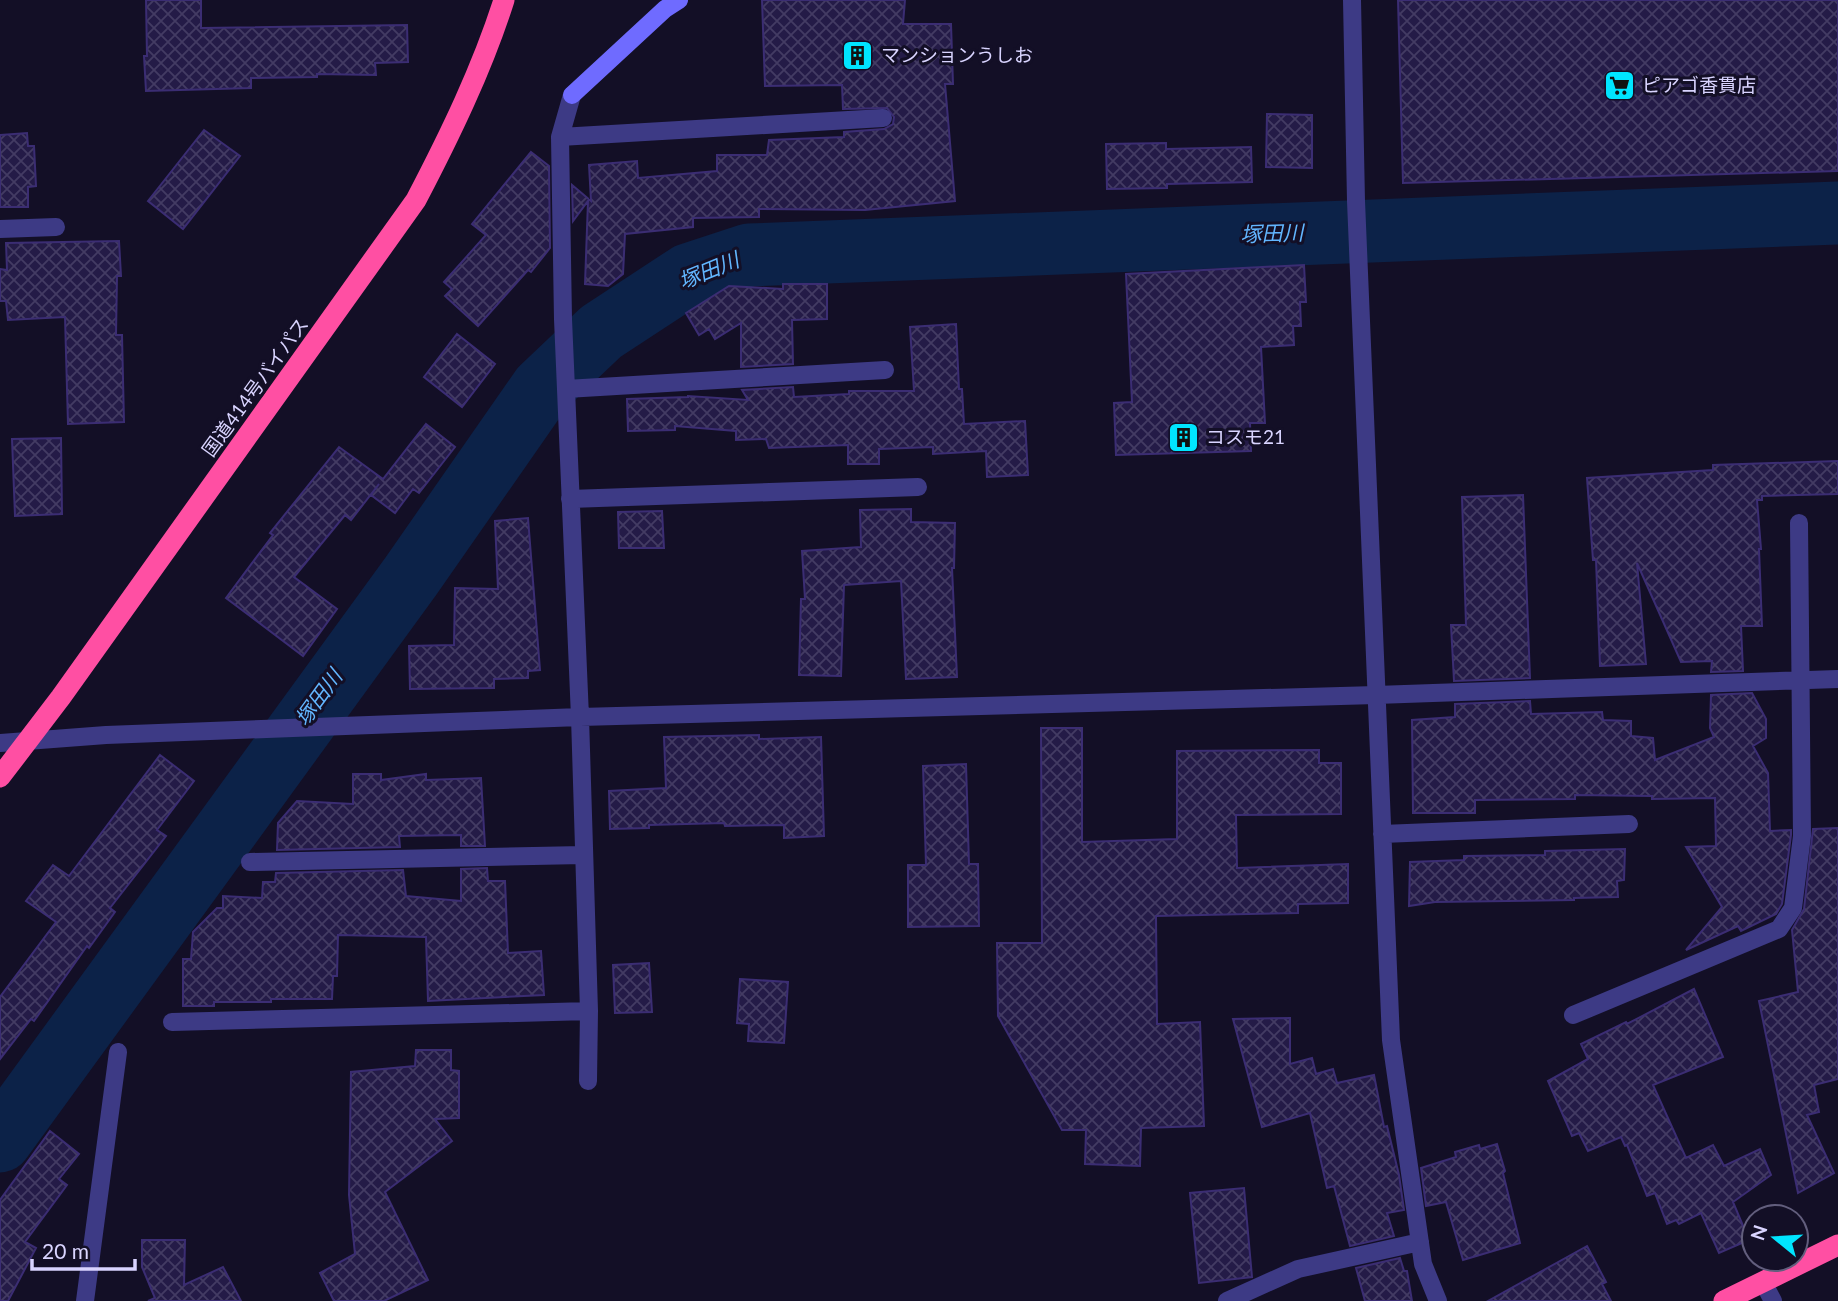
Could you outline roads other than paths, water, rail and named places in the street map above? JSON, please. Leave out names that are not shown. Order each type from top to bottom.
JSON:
[{"type":"highway","name":"国道414号バイパス","points":[[0,777],[69,686],[416,200],[477,75],[504,0]]},
{"type":"highway","points":[[1724,1301],[1838,1245]]},
{"type":"street","points":[[589,1081],[590,1011],[563,319],[560,137],[572,95],[665,9],[679,0]]},
{"type":"street","points":[[1352,0],[1356,201],[1391,1040],[1423,1264],[1438,1301]]},
{"type":"street","points":[[560,137],[883,118]]},
{"type":"street","points":[[0,229],[56,227]]},
{"type":"street","points":[[566,396],[886,370]]},
{"type":"street","points":[[570,499],[918,487]]},
{"type":"street","points":[[1573,1015],[1779,929],[1793,908],[1802,836],[1799,523]]},
{"type":"street","points":[[0,743],[106,735],[580,717],[1838,679]]},
{"type":"street","points":[[1382,834],[1629,824]]},
{"type":"street","points":[[250,862],[583,855]]},
{"type":"street","points":[[172,1022],[590,1011]]},
{"type":"street","points":[[85,1301],[118,1052]]},
{"type":"street","points":[[1227,1301],[1298,1269],[1420,1242]]},
{"type":"street","points":[[1763,1282],[1773,1301]]},
{"type":"waterway","name":"塚田川","points":[[0,1141],[411,576],[542,388],[601,332],[688,275],[749,255],[1838,213]]},
{"type":"place","name":"マンションうしお","points":[[858,55]]},
{"type":"place","name":"ピアゴ香貫店","points":[[1619,85]]},
{"type":"place","name":"コスモ21","points":[[1183,437]]}]
